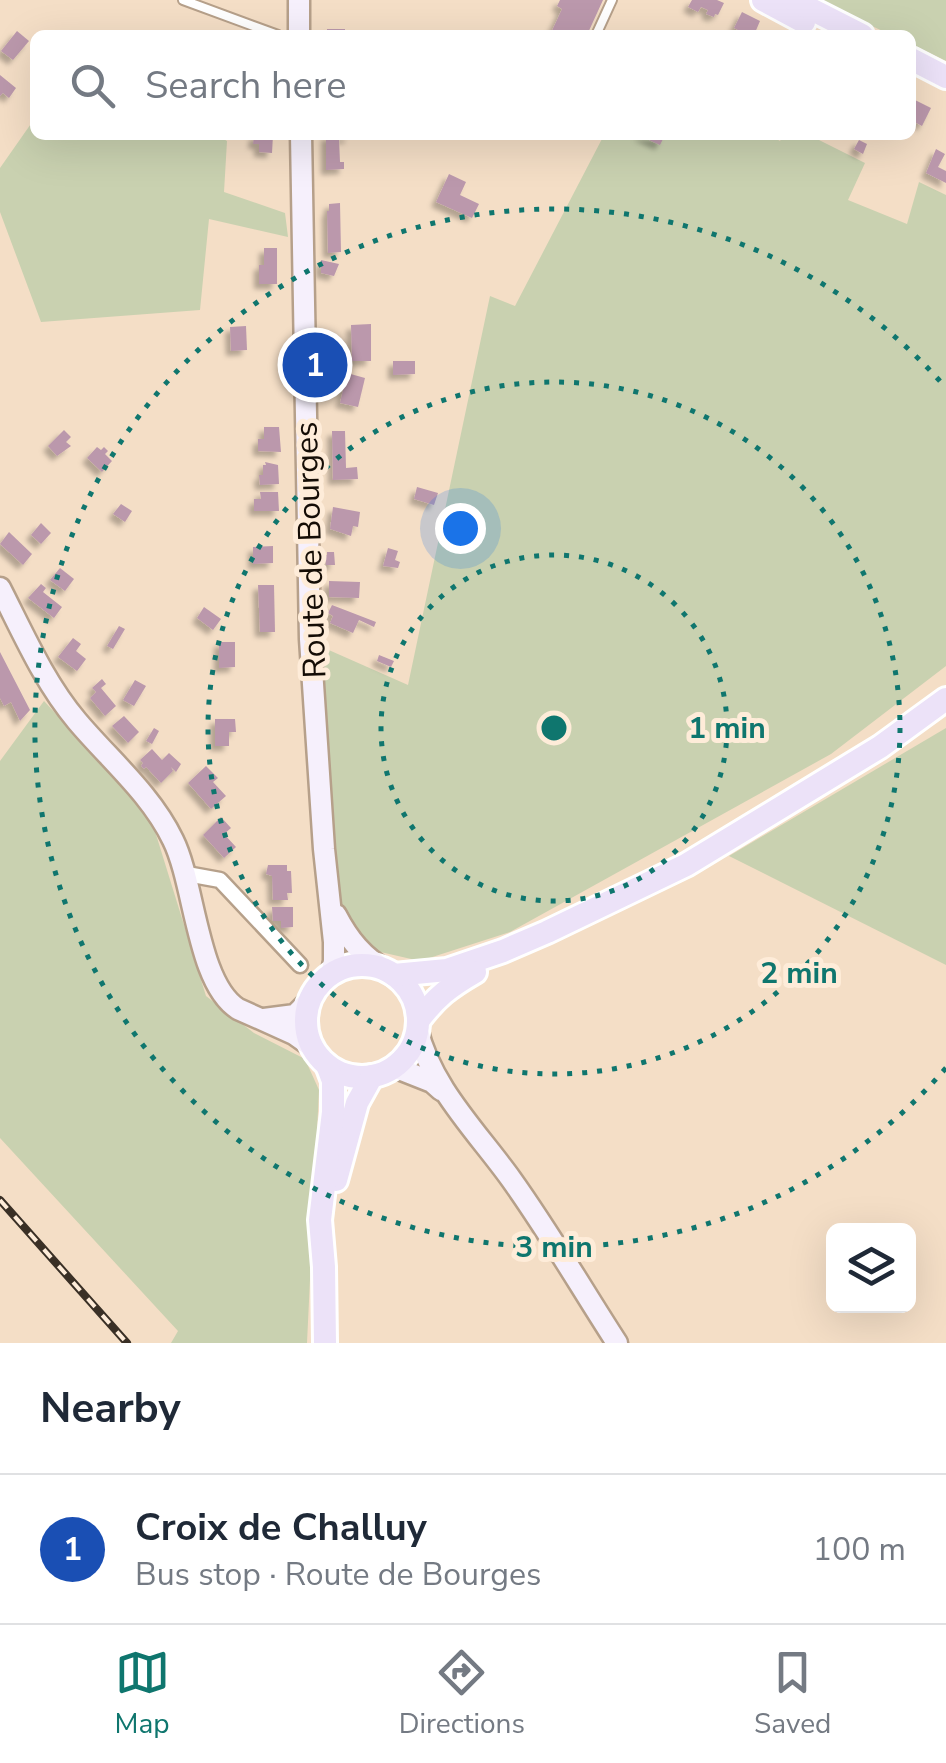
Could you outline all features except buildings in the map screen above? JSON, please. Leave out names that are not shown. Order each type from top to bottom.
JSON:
[{"type":"main road","points":[[763,0],[820,30]]},
{"type":"main road","points":[[793,0],[852,30]]},
{"type":"main road","points":[[916,62],[946,77]]},
{"type":"main road","points":[[916,76],[946,91]]},
{"type":"main road","points":[[417,1025],[448,987],[547,932],[686,865],[880,747],[946,698]]},
{"type":"main road","points":[[326,1343],[320,1220],[334,1081],[311,1046],[306,1021],[310,1000],[330,974],[351,966],[370,966],[390,973],[447,970],[547,932]]},
{"type":"main road","points":[[324,1267],[328,1215],[356,1103],[383,1072],[404,1058],[412,1046],[417,1025],[409,991],[390,973]]},
{"type":"main road","points":[[327,1065],[350,1076],[383,1072]]},
{"type":"street","points":[[299,0],[299,30]]},
{"type":"street","name":"Route de Bourges","points":[[301,140],[310,639],[331,904],[334,961],[330,974]]},
{"type":"street","points":[[0,588],[41,668],[74,718],[160,816],[174,840],[211,973],[231,1004],[311,1046]]},
{"type":"street","points":[[186,874],[220,880],[300,965]]},
{"type":"street","name":"Route de Bourges","points":[[331,904],[356,948],[390,973]]},
{"type":"street","points":[[262,1019],[294,1015],[310,1000]]},
{"type":"street","points":[[417,1025],[421,1048],[450,1097],[514,1182],[616,1343]]},
{"type":"street","points":[[383,1072],[432,1082],[450,1097]]},
{"type":"lane","points":[[182,0],[264,30]]},
{"type":"lane","points":[[598,30],[612,0]]},
{"type":"green space","points":[[817,0],[946,0],[946,61],[916,46],[916,30],[880,30]]},
{"type":"green space","points":[[30,125],[30,140],[225,140],[224,192],[285,213],[288,237],[209,219],[200,310],[41,322],[0,212],[0,168]]},
{"type":"green space","points":[[601,140],[819,140],[865,163],[848,200],[907,224],[919,182],[946,195],[946,666],[831,754],[510,932],[420,961],[376,951],[337,906],[322,647],[408,685],[490,296],[515,306]]},
{"type":"green space","points":[[44,701],[150,815],[206,996],[254,1033],[305,1059],[319,1090],[307,1343],[171,1343],[178,1331],[0,1138],[0,761]]},
{"type":"green space","points":[[946,728],[946,965],[729,856]]},
{"type":"railway","points":[[0,1200],[127,1343]]},
{"type":"place","name":"Croix de Challuy","points":[[315,365]]}]
